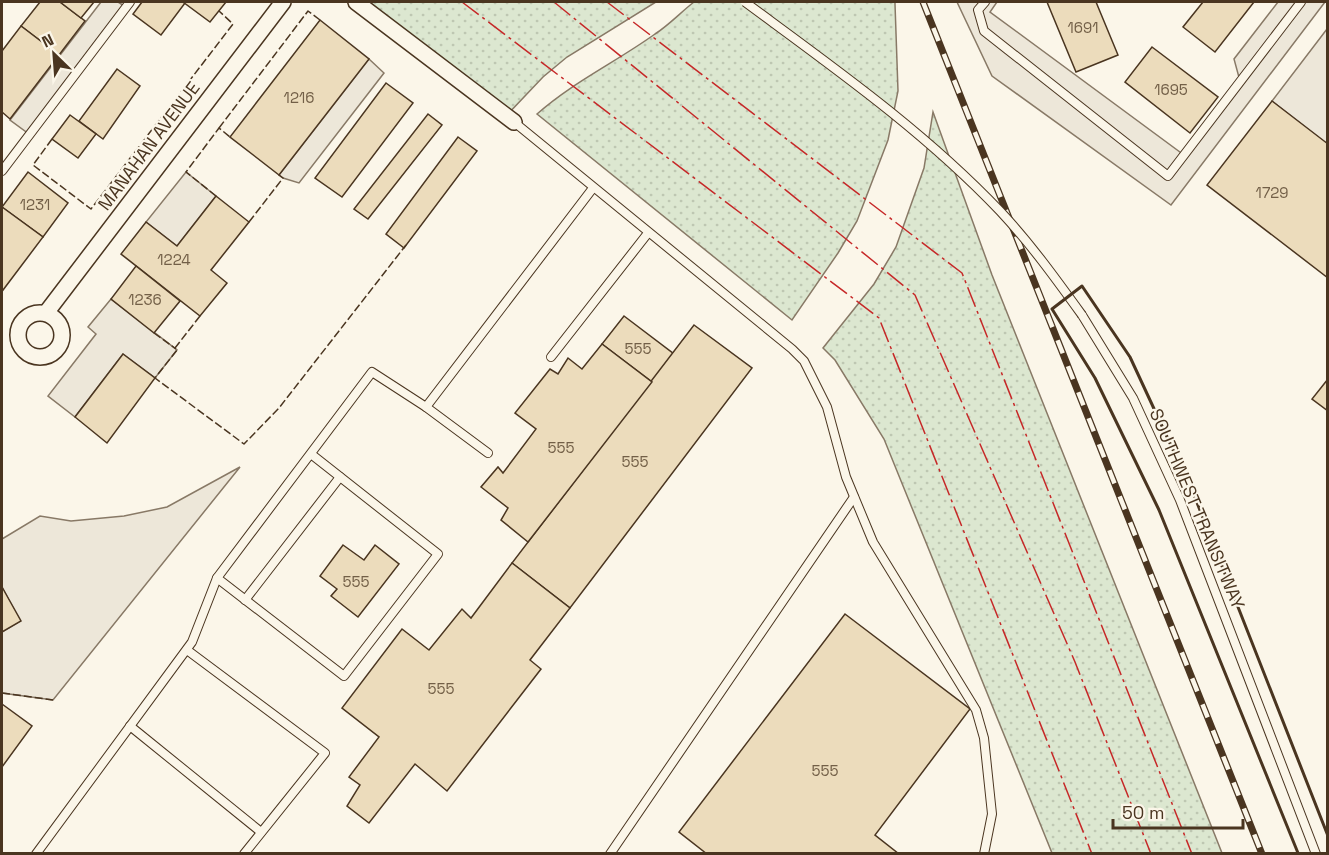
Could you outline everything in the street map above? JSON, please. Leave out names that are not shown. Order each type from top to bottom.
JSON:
[{"type":"street","name":"MANAHAN AVENUE","points":[[46,313],[283,2]]},
{"type":"street","points":[[356,2],[514,122]]},
{"type":"lane","points":[[2,171],[130,2]]},
{"type":"lane","name":"SOUTHWEST TRANSITWAY","points":[[745,2],[880,102],[941,154],[1000,211],[1041,258],[1082,315],[1133,398],[1172,480],[1316,854]]},
{"type":"lane","points":[[985,2],[978,10],[984,32],[1168,176],[1301,2]]},
{"type":"lane","points":[[514,122],[804,361],[827,407],[846,477],[873,542],[976,710],[986,748],[992,814],[984,854]]},
{"type":"lane","points":[[426,407],[593,188]]},
{"type":"lane","points":[[551,357],[648,233]]},
{"type":"lane","points":[[36,854],[187,650],[217,579],[372,372],[426,407],[488,453]]},
{"type":"lane","points":[[217,579],[344,676],[438,554],[311,454]]},
{"type":"lane","points":[[245,600],[340,477]]},
{"type":"lane","points":[[610,854],[854,497]]},
{"type":"lane","points":[[187,650],[325,753],[244,854]]},
{"type":"lane","points":[[130,726],[261,832]]},
{"type":"green space","points":[[356,2],[656,2],[567,57],[543,77],[506,116]]},
{"type":"green space","points":[[694,2],[895,2],[898,91],[888,140],[857,221],[792,320],[537,114],[565,92],[660,30]]},
{"type":"green space","points":[[933,112],[992,275],[1222,853],[1052,853],[884,439],[835,360],[823,348],[874,284],[896,247],[924,168]]},
{"type":"shaded area","points":[[101,2],[118,2],[126,7],[29,134],[10,120]]},
{"type":"shaded area","points":[[957,2],[997,2],[990,12],[1184,155],[1240,81],[1234,59],[1278,2],[1325,2],[1171,205],[992,76]]},
{"type":"shaded area","points":[[1327,29],[1327,144],[1272,101]]},
{"type":"shaded area","points":[[369,59],[384,73],[299,183],[283,178],[279,175]]},
{"type":"shaded area","points":[[186,172],[216,196],[177,246],[146,222]]},
{"type":"shaded area","points":[[111,299],[177,350],[155,378],[123,354],[75,417],[48,396],[96,334],[88,327]]},
{"type":"shaded area","points":[[240,467],[53,700],[2,693],[2,632],[20,621],[2,587],[2,539],[40,516],[71,521],[124,516],[167,507]]},
{"type":"building","points":[[40,2],[60,2],[85,21],[59,55],[21,26]]},
{"type":"building","points":[[60,2],[94,2],[81,18]]},
{"type":"building","points":[[142,2],[185,3],[161,35],[133,14]]},
{"type":"building","points":[[183,2],[226,2],[210,22]]},
{"type":"building","points":[[1047,2],[1096,2],[1118,55],[1076,72]]},
{"type":"building","points":[[1203,2],[1254,2],[1215,52],[1183,27]]},
{"type":"building","points":[[320,20],[369,59],[279,175],[230,137]]},
{"type":"building","points":[[21,26],[59,55],[10,119],[2,112],[2,51]]},
{"type":"building","points":[[1152,47],[1218,97],[1190,133],[1125,82]]},
{"type":"building","points":[[117,69],[140,86],[103,139],[79,121]]},
{"type":"building","points":[[386,83],[413,103],[342,197],[315,178]]},
{"type":"building","points":[[1272,101],[1328,144],[1328,278],[1207,185]]},
{"type":"building","points":[[428,114],[442,125],[368,219],[354,209]]},
{"type":"building","points":[[70,115],[96,134],[78,158],[52,139]]},
{"type":"building","points":[[458,137],[477,151],[404,248],[386,234]]},
{"type":"building","points":[[28,172],[68,203],[43,237],[2,207]]},
{"type":"building","points":[[216,196],[249,222],[211,270],[227,283],[200,316],[121,254],[146,222],[177,246]]},
{"type":"building","points":[[2,207],[43,237],[3,290],[2,289]]},
{"type":"building","points":[[136,266],[180,301],[154,333],[111,299]]},
{"type":"building","points":[[624,316],[674,354],[652,382],[602,344]]},
{"type":"building","points":[[694,325],[752,368],[570,608],[512,563]]},
{"type":"building","points":[[602,344],[652,382],[528,542],[501,520],[508,508],[481,487],[498,467],[503,473],[536,429],[515,413],[550,369],[558,374],[568,358],[582,369]]},
{"type":"building","points":[[123,354],[155,378],[107,443],[75,417]]},
{"type":"building","points":[[1328,379],[1328,411],[1312,399]]},
{"type":"building","points":[[343,545],[364,560],[375,545],[399,564],[358,617],[331,596],[337,589],[320,576]]},
{"type":"building","points":[[512,563],[570,608],[530,660],[541,669],[447,791],[415,764],[369,823],[347,806],[360,785],[349,777],[379,737],[342,708],[402,629],[429,650],[462,609],[471,618]]},
{"type":"building","points":[[2,587],[21,621],[2,632]]},
{"type":"building","points":[[845,614],[970,709],[875,835],[899,854],[707,854],[679,832]]},
{"type":"building","points":[[2,704],[32,726],[2,767]]},
{"type":"railway","points":[[923,2],[1262,854]]},
{"type":"fence","points":[[52,139],[33,165],[91,209],[233,24],[219,11]]},
{"type":"fence","points":[[219,128],[308,11],[320,20]]},
{"type":"fence","points":[[216,196],[186,172],[219,128],[230,137]]},
{"type":"fence","points":[[249,222],[283,178],[279,175]]},
{"type":"fence","points":[[200,316],[155,378],[244,444],[279,408],[406,245]]},
{"type":"fence","points":[[154,333],[176,349]]},
{"type":"fence","points":[[2,693],[53,700]]},
{"type":"wall","points":[[1298,853],[1159,510],[1095,378],[1052,309],[1082,286],[1130,357],[1194,495],[1328,836]]},
{"type":"power","points":[[462,2],[879,318],[1092,854]]},
{"type":"power","points":[[554,2],[915,295],[1075,662],[1151,854]]},
{"type":"power","points":[[607,2],[962,273],[1192,854]]}]
